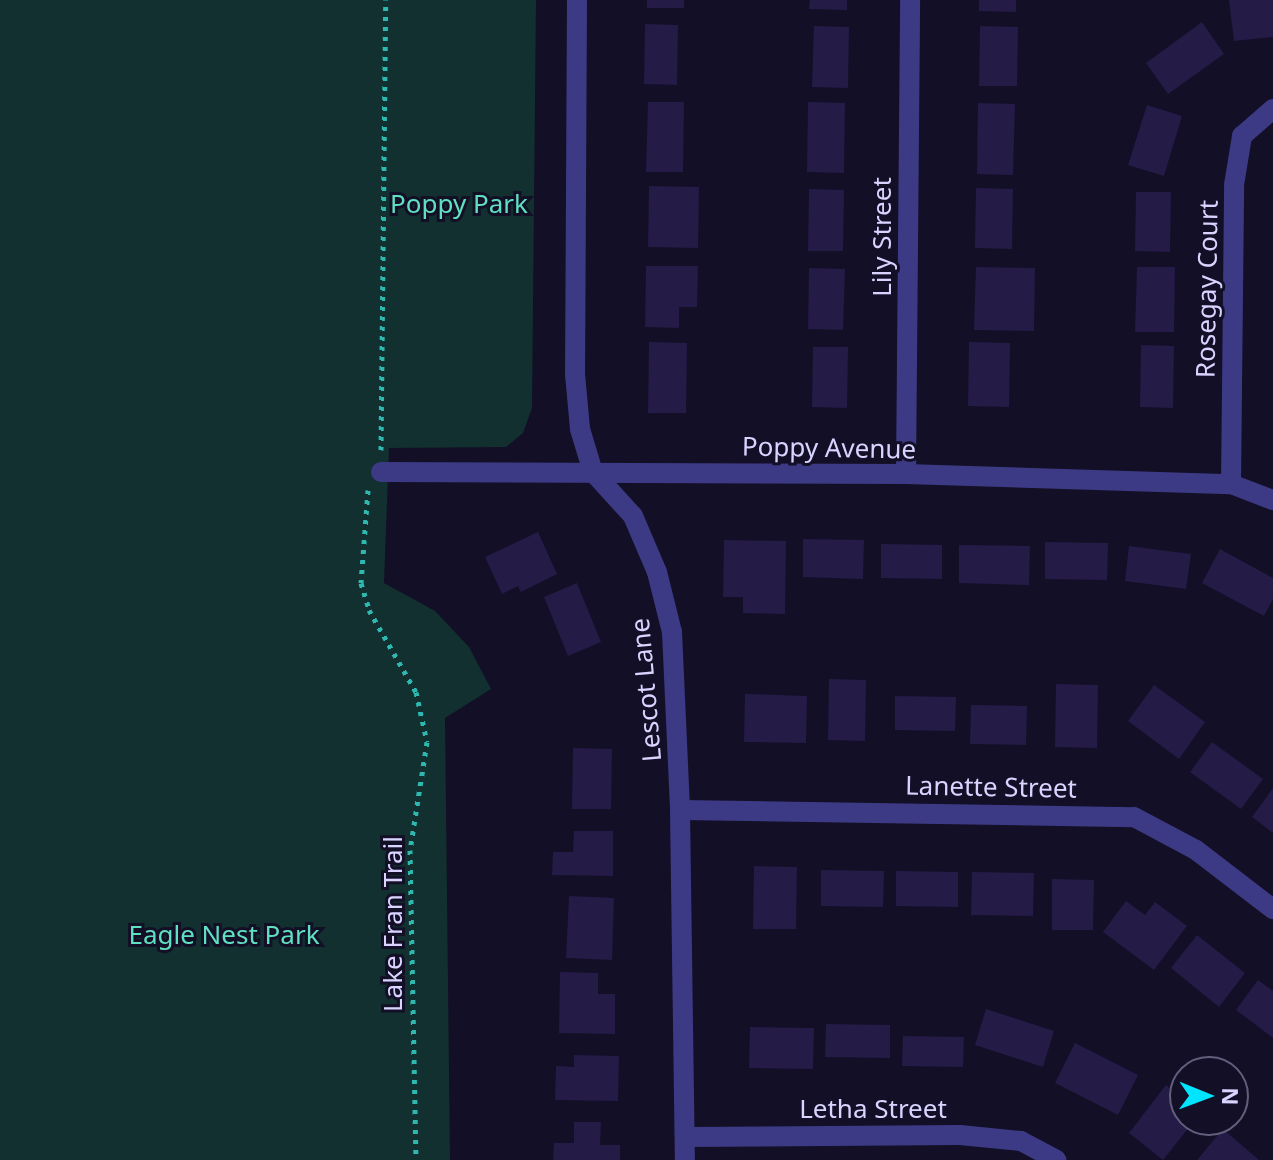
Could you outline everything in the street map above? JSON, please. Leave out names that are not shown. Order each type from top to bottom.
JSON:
[{"type":"street","name":"Lescot Lane","points":[[577,0],[575,374],[580,429],[593,472],[633,516],[657,572],[672,632],[680,810],[685,1160]]},
{"type":"street","name":"Lily Street","points":[[906,474],[910,0]]},
{"type":"street","name":"Rosegay Court","points":[[1231,484],[1234,185],[1242,136],[1273,109]]},
{"type":"street","name":"Poppy Avenue","points":[[381,472],[906,474],[1231,484],[1273,500]]},
{"type":"street","name":"Lanette Street","points":[[680,810],[1134,817],[1196,850],[1273,909]]},
{"type":"street","name":"Letha Street","points":[[685,1137],[960,1135],[1021,1141],[1056,1160]]},
{"type":"path","points":[[381,472],[386,0]]},
{"type":"path","name":"Lake Fran Trail","points":[[381,472],[369,480],[361,583],[369,610],[416,692],[427,742],[410,850],[416,1160]]},
{"type":"green space","name":"Eagle Nest Park","points":[[0,0],[536,0],[532,408],[523,433],[506,447],[389,448],[384,583],[435,611],[469,647],[491,689],[445,718],[450,1160],[0,1160]]},
{"type":"building","points":[[647,0],[684,0],[684,8],[647,8]]},
{"type":"building","points":[[810,0],[847,0],[847,10],[809,9]]},
{"type":"building","points":[[979,0],[1016,0],[1016,12],[979,11]]},
{"type":"building","points":[[1229,0],[1273,0],[1273,37],[1234,41]]},
{"type":"building","points":[[1202,22],[1224,54],[1168,94],[1146,63]]},
{"type":"building","points":[[645,24],[678,25],[677,85],[644,84]]},
{"type":"building","points":[[814,26],[849,27],[848,88],[812,87]]},
{"type":"building","points":[[980,26],[1018,27],[1017,86],[979,86]]},
{"type":"building","points":[[648,102],[684,102],[683,172],[646,172]]},
{"type":"building","points":[[808,102],[845,103],[844,173],[807,172]]},
{"type":"building","points":[[978,103],[1015,104],[1013,175],[977,174]]},
{"type":"building","points":[[1147,105],[1182,116],[1164,176],[1128,165]]},
{"type":"building","points":[[649,186],[699,187],[698,248],[648,247]]},
{"type":"building","points":[[976,188],[1013,189],[1012,249],[975,248]]},
{"type":"building","points":[[809,189],[844,190],[843,251],[808,251]]},
{"type":"building","points":[[1136,192],[1171,192],[1170,252],[1135,251]]},
{"type":"building","points":[[646,266],[698,266],[697,307],[679,307],[679,328],[645,327]]},
{"type":"building","points":[[976,267],[1035,268],[1034,331],[974,330]]},
{"type":"building","points":[[1137,267],[1175,267],[1174,332],[1135,332]]},
{"type":"building","points":[[809,268],[845,269],[843,330],[808,329]]},
{"type":"building","points":[[649,342],[687,343],[686,413],[648,413]]},
{"type":"building","points":[[969,342],[1010,343],[1009,407],[968,406]]},
{"type":"building","points":[[1141,345],[1174,346],[1173,408],[1140,407]]},
{"type":"building","points":[[813,347],[848,347],[847,408],[812,407]]},
{"type":"building","points":[[538,532],[557,574],[521,592],[518,586],[502,594],[485,557]]},
{"type":"building","points":[[803,539],[864,540],[863,579],[803,577]]},
{"type":"building","points":[[724,540],[786,541],[785,614],[743,613],[743,597],[723,597]]},
{"type":"building","points":[[1045,542],[1108,543],[1107,580],[1045,579]]},
{"type":"building","points":[[881,544],[942,545],[942,579],[881,578]]},
{"type":"building","points":[[959,545],[1030,546],[1029,585],[959,583]]},
{"type":"building","points":[[1129,546],[1191,554],[1186,589],[1125,581]]},
{"type":"building","points":[[1220,549],[1273,578],[1273,599],[1264,616],[1202,583]]},
{"type":"building","points":[[577,583],[601,642],[568,656],[544,597]]},
{"type":"building","points":[[829,679],[866,680],[865,741],[828,740]]},
{"type":"building","points":[[1056,684],[1098,685],[1097,748],[1055,747]]},
{"type":"building","points":[[1154,685],[1205,722],[1179,759],[1128,721]]},
{"type":"building","points":[[745,694],[807,696],[806,743],[744,742]]},
{"type":"building","points":[[895,696],[956,697],[955,731],[895,730]]},
{"type":"building","points":[[971,705],[1027,706],[1026,745],[970,744]]},
{"type":"building","points":[[1212,742],[1263,779],[1241,809],[1190,772]]},
{"type":"building","points":[[573,748],[612,749],[611,809],[572,809]]},
{"type":"building","points":[[1273,788],[1273,833],[1252,817]]},
{"type":"building","points":[[574,831],[613,831],[613,876],[552,875],[553,852],[573,852]]},
{"type":"building","points":[[754,866],[797,867],[796,929],[753,929]]},
{"type":"building","points":[[821,870],[884,871],[883,907],[821,906]]},
{"type":"building","points":[[896,871],[958,872],[958,907],[896,906]]},
{"type":"building","points":[[972,872],[1034,873],[1033,916],[971,915]]},
{"type":"building","points":[[1052,879],[1094,880],[1093,930],[1052,930]]},
{"type":"building","points":[[569,896],[614,898],[612,960],[566,958]]},
{"type":"building","points":[[1126,901],[1145,915],[1155,902],[1187,926],[1154,970],[1103,932]]},
{"type":"building","points":[[1197,935],[1245,973],[1219,1007],[1171,968]]},
{"type":"building","points":[[560,972],[598,973],[598,994],[615,994],[615,1034],[559,1033]]},
{"type":"building","points":[[1258,980],[1273,991],[1273,1038],[1236,1010]]},
{"type":"building","points":[[986,1009],[1054,1031],[1043,1067],[975,1045]]},
{"type":"building","points":[[826,1024],[890,1025],[890,1058],[825,1057]]},
{"type":"building","points":[[750,1027],[814,1028],[813,1069],[749,1068]]},
{"type":"building","points":[[903,1036],[964,1037],[963,1067],[902,1066]]},
{"type":"building","points":[[1075,1043],[1138,1075],[1118,1115],[1055,1083]]},
{"type":"building","points":[[574,1055],[619,1056],[618,1101],[555,1100],[556,1066],[574,1067]]},
{"type":"building","points":[[1166,1085],[1169,1087],[1169,1136],[1182,1136],[1163,1160],[1129,1133]]},
{"type":"building","points":[[574,1122],[601,1122],[600,1145],[620,1145],[620,1160],[553,1160],[554,1143],[574,1143]]},
{"type":"building","points":[[1217,1136],[1231,1136],[1259,1160],[1197,1160]]},
{"type":"park label","name":"Poppy Park","points":[[459,204]]}]
